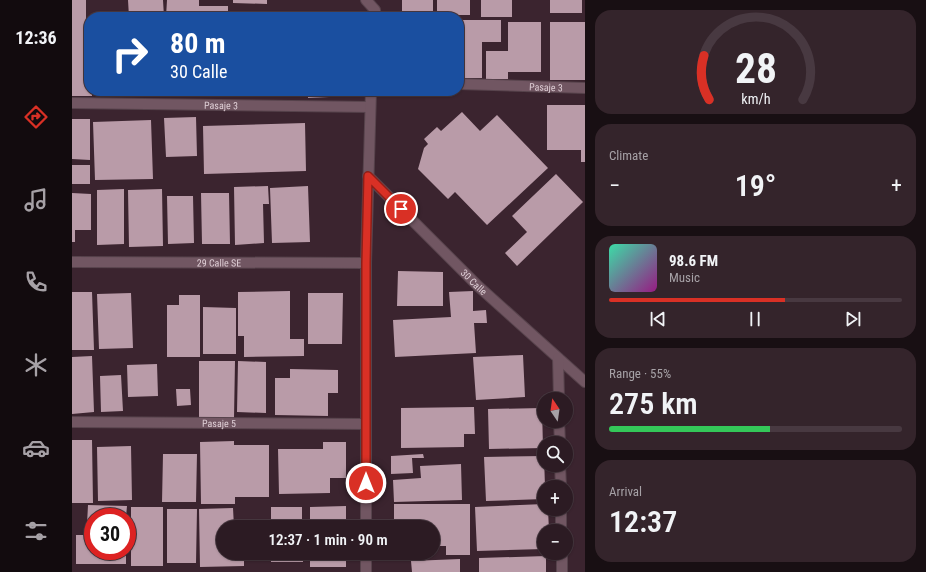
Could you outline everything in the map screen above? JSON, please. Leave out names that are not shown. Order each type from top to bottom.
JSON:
[{"type":"street","points":[[366,0],[375,12]]},
{"type":"street","name":"Pasaje 3","points":[[464,84],[585,88]]},
{"type":"street","points":[[366,520],[366,263],[371,96]]},
{"type":"street","name":"Pasaje 3","points":[[72,103],[370,107]]},
{"type":"street","name":"30 Calle","points":[[368,176],[478,286],[585,382]]},
{"type":"street","name":"29 Calle SE","points":[[72,262],[366,263]]},
{"type":"street","points":[[558,358],[559,392]]},
{"type":"street","name":"Pasaje 5","points":[[72,422],[366,424]]},
{"type":"street","points":[[366,560],[366,572]]},
{"type":"street","points":[[562,560],[562,572]]},
{"type":"building","points":[[72,0],[86,0],[86,12],[84,12],[84,96],[72,96]]},
{"type":"building","points":[[128,0],[163,0],[164,12],[129,12]]},
{"type":"building","points":[[167,0],[199,0],[199,6],[228,6],[228,12],[166,12]]},
{"type":"building","points":[[233,0],[267,0],[267,4],[233,3]]},
{"type":"building","points":[[402,0],[433,0],[433,12],[402,12]]},
{"type":"building","points":[[437,0],[470,0],[470,15],[464,15],[464,12],[437,12]]},
{"type":"building","points":[[481,0],[512,0],[512,17],[481,17]]},
{"type":"building","points":[[550,0],[582,0],[582,13],[550,13]]},
{"type":"building","points":[[464,20],[501,20],[501,42],[482,42],[482,78],[465,78]]},
{"type":"building","points":[[508,22],[541,22],[541,72],[508,72],[508,79],[486,79],[486,51],[508,51]]},
{"type":"building","points":[[550,22],[585,22],[585,80],[550,80]]},
{"type":"building","points":[[308,96],[350,96],[308,98]]},
{"type":"building","points":[[547,105],[585,105],[585,162],[581,162],[581,150],[547,150]]},
{"type":"building","points":[[462,112],[480,131],[497,115],[548,168],[487,225],[455,192],[448,199],[418,169],[424,148],[428,144],[424,139],[437,127],[441,131]]},
{"type":"building","points":[[196,117],[197,156],[166,157],[164,118]]},
{"type":"building","points":[[72,119],[90,119],[90,160],[72,159]]},
{"type":"building","points":[[151,120],[153,179],[95,180],[93,122]]},
{"type":"building","points":[[305,123],[306,171],[204,174],[203,126]]},
{"type":"building","points":[[72,165],[90,165],[90,184],[72,184]]},
{"type":"building","points":[[556,174],[583,202],[517,266],[505,253],[527,232],[512,216]]},
{"type":"building","points":[[268,186],[269,204],[263,204],[264,243],[235,245],[234,187]]},
{"type":"building","points":[[308,186],[310,242],[272,243],[270,188]]},
{"type":"building","points":[[124,189],[124,244],[97,245],[97,190]]},
{"type":"building","points":[[162,189],[163,246],[129,247],[128,190]]},
{"type":"building","points":[[72,193],[91,194],[91,230],[75,230],[75,242],[72,242]]},
{"type":"building","points":[[201,193],[229,193],[230,244],[202,244]]},
{"type":"building","points":[[167,196],[193,196],[194,243],[168,244]]},
{"type":"building","points":[[398,271],[443,272],[443,306],[397,306]]},
{"type":"building","points":[[290,291],[290,339],[304,339],[304,356],[244,357],[244,336],[238,336],[238,292]]},
{"type":"building","points":[[473,291],[473,311],[486,310],[487,323],[474,323],[476,353],[395,357],[393,320],[451,317],[449,292]]},
{"type":"building","points":[[72,292],[92,292],[94,350],[72,350]]},
{"type":"building","points":[[131,293],[133,348],[99,349],[97,294]]},
{"type":"building","points":[[308,293],[343,293],[342,344],[308,344]]},
{"type":"building","points":[[179,295],[200,295],[200,357],[167,357],[167,305],[179,305]]},
{"type":"building","points":[[203,307],[236,308],[236,354],[203,354]]},
{"type":"building","points":[[523,355],[525,397],[476,400],[473,357]]},
{"type":"building","points":[[92,356],[94,412],[72,414],[72,357]]},
{"type":"building","points":[[199,361],[235,361],[234,418],[199,417]]},
{"type":"building","points":[[238,361],[266,362],[266,413],[237,412]]},
{"type":"building","points":[[157,364],[158,396],[128,397],[127,365]]},
{"type":"building","points":[[290,369],[338,370],[338,393],[328,393],[328,416],[275,415],[275,378],[290,378]]},
{"type":"building","points":[[121,375],[123,411],[101,412],[100,376]]},
{"type":"building","points":[[176,389],[190,389],[191,405],[177,406]]},
{"type":"building","points":[[474,407],[475,434],[464,434],[464,447],[401,448],[401,408]]},
{"type":"building","points":[[537,408],[537,428],[542,428],[543,436],[537,436],[537,448],[489,449],[488,409]]},
{"type":"building","points":[[72,440],[92,440],[93,503],[72,503]]},
{"type":"building","points":[[234,441],[234,445],[269,445],[269,497],[235,497],[235,504],[201,504],[200,442]]},
{"type":"building","points":[[323,442],[346,442],[346,478],[330,478],[330,493],[279,494],[278,449],[323,449]]},
{"type":"building","points":[[131,446],[132,500],[98,501],[97,447]]},
{"type":"building","points":[[163,454],[197,454],[196,502],[162,502]]},
{"type":"building","points":[[423,454],[424,458],[412,458],[413,473],[391,474],[391,456]]},
{"type":"building","points":[[537,456],[537,472],[545,472],[545,480],[537,480],[537,499],[486,501],[484,457]]},
{"type":"building","points":[[461,464],[462,500],[394,502],[393,480],[421,478],[420,466]]},
{"type":"building","points":[[394,504],[470,504],[470,555],[446,555],[446,546],[440,546],[440,520],[394,520]]},
{"type":"building","points":[[537,504],[537,516],[548,516],[549,524],[537,524],[537,549],[477,551],[475,507]]},
{"type":"building","points":[[88,505],[127,506],[127,508],[88,508]]},
{"type":"building","points":[[346,506],[346,520],[310,520],[310,507]]},
{"type":"building","points":[[163,507],[163,566],[131,566],[131,560],[136,560],[136,508],[131,508]]},
{"type":"building","points":[[271,507],[302,507],[302,520],[271,520]]},
{"type":"building","points":[[233,508],[234,520],[216,520],[216,560],[244,560],[244,566],[200,567],[199,509]]},
{"type":"building","points":[[167,509],[197,509],[196,563],[167,563]]},
{"type":"building","points":[[76,535],[84,535],[84,560],[126,560],[126,564],[76,564]]},
{"type":"building","points":[[537,556],[537,560],[546,560],[546,572],[479,572],[479,558]]},
{"type":"building","points":[[460,559],[460,572],[412,572],[411,561]]},
{"type":"building","points":[[271,560],[303,560],[303,562],[271,562]]},
{"type":"building","points":[[310,560],[346,560],[346,567],[310,567]]},
{"type":"route","points":[[366,483],[366,263],[368,176],[401,209]]}]
